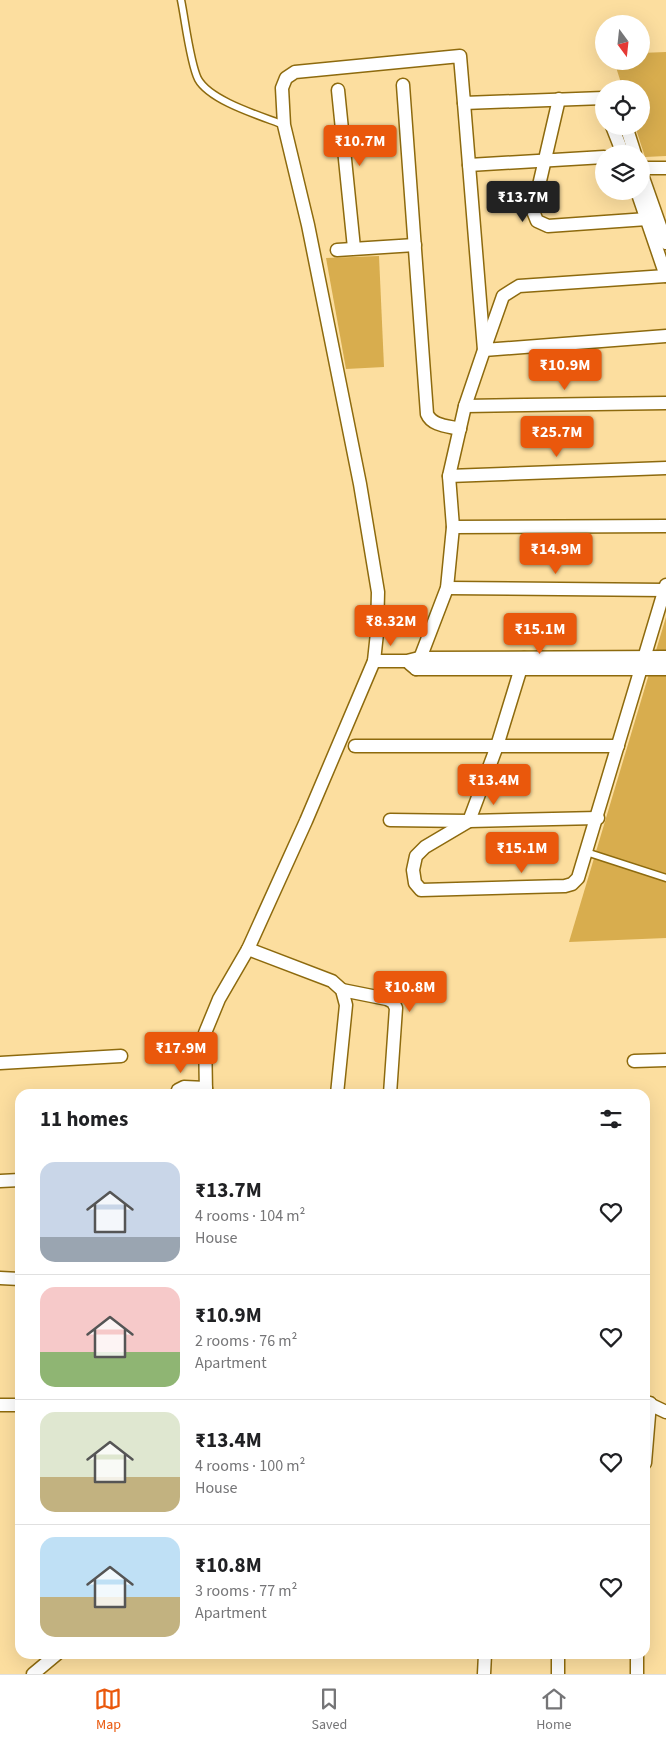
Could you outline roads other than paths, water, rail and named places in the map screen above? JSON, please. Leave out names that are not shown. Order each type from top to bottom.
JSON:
[{"type":"street","points":[[206,1089],[205,1033],[219,999],[248,949],[306,821],[374,661],[379,610],[378,592],[360,484],[308,225],[284,125],[282,88],[286,78],[295,72],[460,56],[484,350]]},
{"type":"street","points":[[403,85],[427,414],[429,419],[436,423],[460,428]]},
{"type":"street","points":[[338,90],[354,248]]},
{"type":"street","points":[[464,104],[595,98]]},
{"type":"street","points":[[559,99],[543,161],[533,211],[537,221],[548,226],[647,219]]},
{"type":"street","points":[[469,165],[595,158]]},
{"type":"street","points":[[650,168],[666,168]]},
{"type":"street","points":[[650,196],[665,236]]},
{"type":"street","points":[[414,663],[447,588],[453,528],[449,476],[465,406],[503,296],[519,286],[666,276],[640,200]]},
{"type":"street","points":[[337,250],[415,245]]},
{"type":"street","points":[[484,350],[666,336]]},
{"type":"street","points":[[465,406],[666,403]]},
{"type":"street","points":[[449,476],[666,468]]},
{"type":"street","points":[[453,528],[666,526]]},
{"type":"street","points":[[447,588],[665,587],[598,818],[578,878],[572,884],[565,886],[421,890],[415,883],[413,870],[416,856],[425,847],[469,821],[497,746],[523,663]]},
{"type":"street","points":[[374,661],[414,663],[644,663],[666,657]]},
{"type":"street","points":[[644,663],[666,669]]},
{"type":"street","points":[[355,746],[618,746]]},
{"type":"street","points":[[390,820],[469,821],[598,818]]},
{"type":"street","points":[[248,949],[332,980],[342,990],[346,1005],[338,1089]]},
{"type":"street","points":[[342,990],[387,999],[393,1002],[396,1008],[390,1089]]},
{"type":"street","points":[[0,1062],[121,1056]]},
{"type":"street","points":[[634,1061],[666,1060]]},
{"type":"street","points":[[0,1181],[15,1180]]},
{"type":"street","points":[[0,1278],[15,1279]]},
{"type":"street","points":[[650,1403],[666,1412]]},
{"type":"street","points":[[0,1405],[15,1405]]},
{"type":"street","points":[[33,1674],[51,1659]]},
{"type":"street","points":[[484,1659],[484,1674]]},
{"type":"street","points":[[558,1659],[558,1674]]},
{"type":"street","points":[[637,1659],[637,1674]]},
{"type":"lane","points":[[181,0],[197,78],[205,89],[252,113],[284,125]]},
{"type":"lane","points":[[586,852],[666,878]]}]
